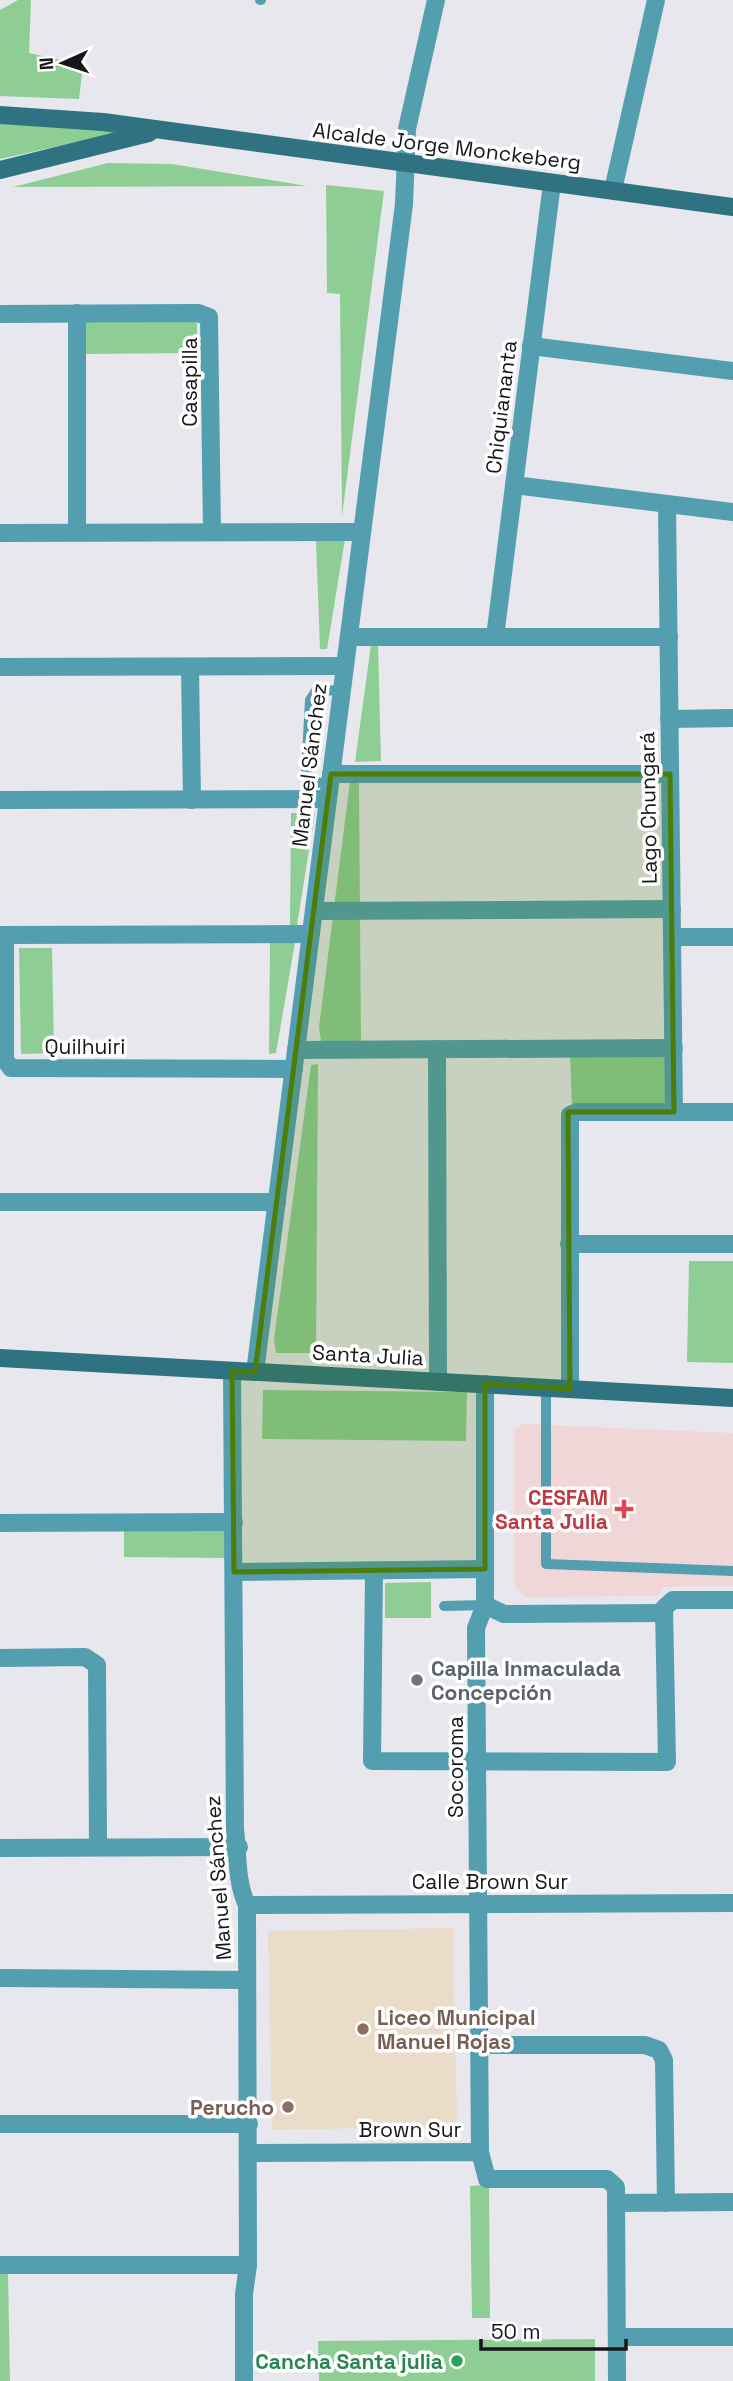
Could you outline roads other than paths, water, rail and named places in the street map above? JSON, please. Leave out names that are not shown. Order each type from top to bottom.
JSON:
[{"type":"main road","name":"Alcalde Jorge Monckeberg","points":[[0,115],[103,122],[733,206]]},
{"type":"main road","name":"Alcalde Jorge Monckeberg","points":[[0,170],[156,131]]},
{"type":"main road","name":"Santa Julia","points":[[0,1358],[733,1398]]},
{"type":"street","name":"Manuel Sánchez","points":[[255,1372],[402,217],[407,129],[436,0]]},
{"type":"street","points":[[612,190],[656,0]]},
{"type":"street","name":"Chiquiananta","points":[[495,637],[552,183]]},
{"type":"street","points":[[77,313],[77,532]]},
{"type":"street","name":"Casapilla","points":[[0,314],[202,313],[209,317],[212,532]]},
{"type":"street","points":[[531,346],[733,371]]},
{"type":"street","points":[[514,485],[733,512]]},
{"type":"street","name":"Lago Chungará","points":[[667,503],[674,1112]]},
{"type":"street","points":[[0,533],[362,532]]},
{"type":"street","points":[[349,637],[668,637]]},
{"type":"street","points":[[0,667],[345,666]]},
{"type":"street","points":[[190,667],[192,800]]},
{"type":"street","points":[[669,719],[733,718]]},
{"type":"street","points":[[0,800],[192,800],[330,786],[670,774]]},
{"type":"street","points":[[314,911],[672,909]]},
{"type":"street","points":[[3,935],[311,934]]},
{"type":"street","name":"Quilhuiri","points":[[3,935],[5,1060],[11,1068],[294,1069]]},
{"type":"street","points":[[672,937],[733,937]]},
{"type":"street","points":[[296,1050],[674,1048]]},
{"type":"street","points":[[437,1049],[438,1382]]},
{"type":"street","points":[[570,1389],[570,1115],[577,1112],[733,1112]]},
{"type":"street","points":[[0,1202],[277,1202]]},
{"type":"street","points":[[569,1244],[733,1244]]},
{"type":"street","name":"Manuel Sánchez","points":[[232,1371],[235,1829],[239,1847],[239,1880],[247,1905],[249,2152],[244,2381]]},
{"type":"street","name":"Socoroma","points":[[480,2152],[476,1628],[485,1605],[485,1384]]},
{"type":"street","points":[[0,1523],[234,1522]]},
{"type":"street","points":[[234,1572],[485,1569]]},
{"type":"street","points":[[374,1571],[372,1762],[667,1762],[663,1613],[666,1604],[673,1600],[733,1600]]},
{"type":"street","points":[[485,1605],[504,1614],[663,1613]]},
{"type":"street","points":[[0,1658],[85,1657],[97,1665],[99,1847]]},
{"type":"street","points":[[0,1848],[239,1847]]},
{"type":"street","name":"Calle Brown Sur","points":[[247,1905],[733,1903]]},
{"type":"street","points":[[0,1978],[247,1980]]},
{"type":"street","points":[[479,2045],[645,2045],[659,2050],[664,2060],[666,2203]]},
{"type":"street","points":[[0,2124],[249,2124]]},
{"type":"street","name":"Brown Sur","points":[[249,2152],[480,2152],[487,2179],[607,2179],[616,2187],[617,2203]]},
{"type":"street","points":[[617,2381],[617,2203],[733,2202]]},
{"type":"street","points":[[0,2265],[248,2265]]},
{"type":"street","points":[[617,2337],[733,2337]]},
{"type":"lane","points":[[330,786],[314,782],[306,774],[310,700],[316,691],[342,690]]},
{"type":"lane","points":[[546,1388],[546,1564],[733,1571]]},
{"type":"lane","points":[[444,1606],[485,1605]]},
{"type":"place","name":"CESFAM Santa Julia","points":[[624,1509]]},
{"type":"place","name":"Capilla Inmaculada Concepción","points":[[417,1680]]},
{"type":"place","name":"Liceo Municipal Manuel Rojas","points":[[363,2029]]},
{"type":"place","name":"Perucho","points":[[288,2107]]},
{"type":"place","name":"Cancha Santa julia","points":[[457,2361]]}]
